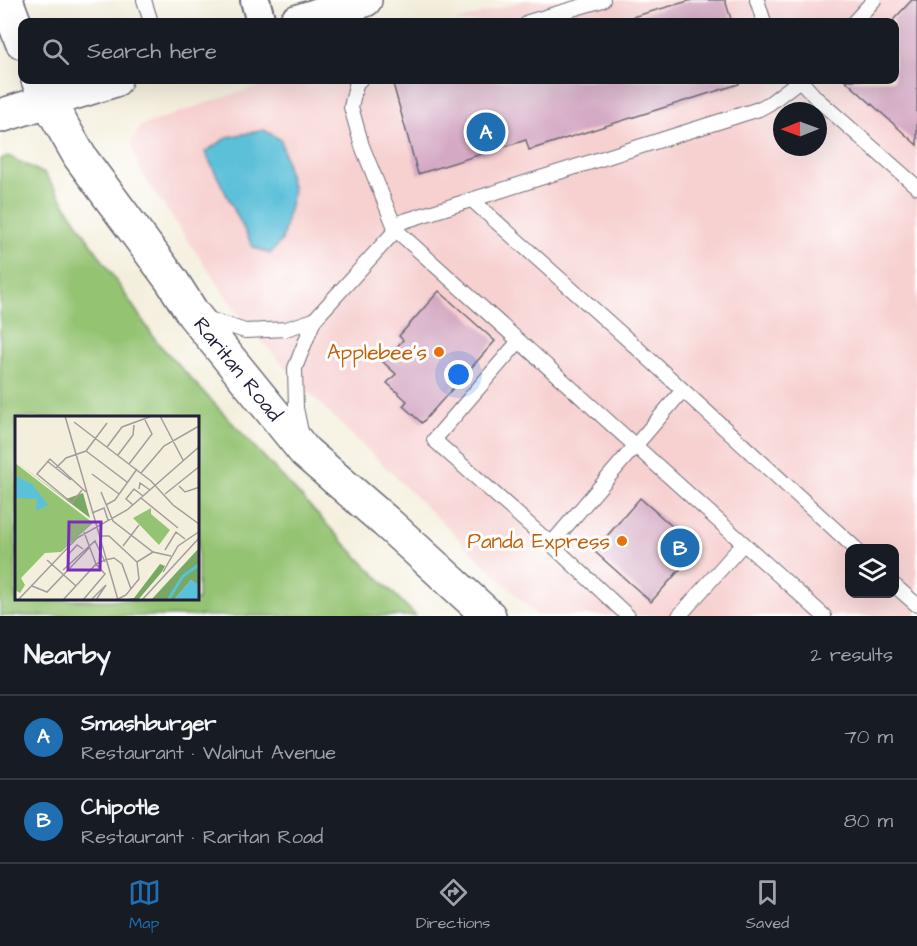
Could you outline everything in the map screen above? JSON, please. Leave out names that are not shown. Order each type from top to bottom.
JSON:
[{"type":"main road","points":[[309,18],[365,0]]},
{"type":"main road","points":[[13,1],[18,24]]},
{"type":"main road","points":[[0,116],[43,90],[86,84]]},
{"type":"main road","name":"Raritan Road","points":[[43,90],[81,157],[194,314],[305,452],[386,520],[489,616]]},
{"type":"street","points":[[255,0],[260,18]]},
{"type":"lane","points":[[144,0],[151,18]]},
{"type":"lane","points":[[542,18],[603,0]]},
{"type":"lane","points":[[757,0],[763,18]]},
{"type":"lane","points":[[858,18],[874,0]]},
{"type":"lane","points":[[356,84],[351,107],[362,146],[396,230],[824,616]]},
{"type":"lane","points":[[305,452],[296,408],[295,369],[314,320],[401,222],[759,109],[795,84]]},
{"type":"lane","points":[[804,84],[816,98],[917,187]]},
{"type":"lane","points":[[472,200],[850,544]]},
{"type":"lane","points":[[194,314],[245,330],[286,329],[314,320]]},
{"type":"lane","points":[[519,341],[434,440],[628,616]]},
{"type":"lane","points":[[551,544],[683,390]]},
{"type":"lane","points":[[679,616],[743,544]]},
{"type":"lane","points":[[899,589],[917,605]]},
{"type":"shaded area","points":[[525,0],[917,0],[917,616],[538,616],[303,387],[241,318],[140,171],[131,143],[141,126],[266,84],[899,84],[899,18],[468,18]]},
{"type":"green space","points":[[8,156],[45,174],[157,342],[346,545],[416,616],[0,616],[0,159]]},
{"type":"water","points":[[264,130],[281,140],[293,192],[282,240],[270,254],[253,247],[205,152],[228,137]]},
{"type":"building","points":[[692,0],[725,0],[731,18],[632,18]]},
{"type":"building","points":[[912,0],[917,0],[917,145],[849,84],[899,84],[899,18],[895,18]]},
{"type":"building","points":[[393,84],[739,84],[529,150],[526,140],[418,174]]},
{"type":"building","name":"Applebee's","points":[[439,291],[495,341],[422,423],[403,406],[407,401],[387,383],[396,374],[383,362],[403,340],[399,336]]},
{"type":"building","points":[[640,498],[698,549],[651,602],[594,551]]},
{"type":"place","name":"Smashburger","points":[[486,132]]},
{"type":"place","name":"Applebee's","points":[[439,352]]},
{"type":"place","name":"Panda Express","points":[[622,541]]},
{"type":"place","name":"Chipotle","points":[[680,548]]}]
